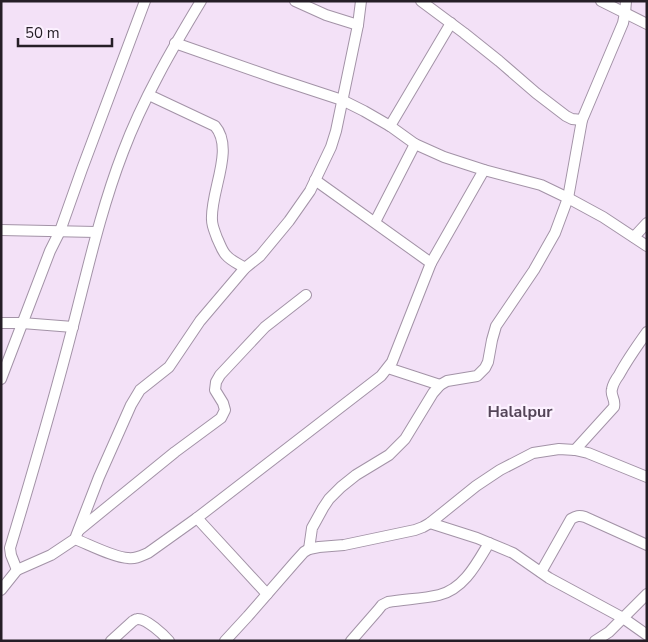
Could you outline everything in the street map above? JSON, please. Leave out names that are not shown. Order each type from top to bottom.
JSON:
[{"type":"street","points":[[1,379],[50,251],[60,231],[145,1]]},
{"type":"street","points":[[18,570],[10,555],[10,548],[73,327],[96,232],[115,173],[149,95],[176,43],[201,1]]},
{"type":"street","points":[[296,1],[326,15],[358,25]]},
{"type":"street","points":[[77,534],[99,477],[131,405],[140,390],[169,367],[200,320],[245,268],[260,256],[289,221],[310,191],[336,131],[358,25],[361,1]]},
{"type":"street","points":[[421,1],[450,22],[566,116],[582,120]]},
{"type":"street","points":[[436,12],[441,1]]},
{"type":"street","points":[[601,1],[647,24]]},
{"type":"street","points":[[309,549],[312,528],[329,499],[356,475],[389,455],[405,439],[433,393],[440,385],[477,376],[485,368],[496,326],[555,233],[568,198],[582,120],[623,22],[626,1]]},
{"type":"street","points":[[390,126],[450,22]]},
{"type":"street","points":[[176,43],[342,100],[390,126],[415,144],[444,157],[540,185],[603,217],[647,246]]},
{"type":"street","points":[[149,95],[215,126],[219,132],[223,143],[221,164],[212,206],[212,221],[223,252],[227,257],[245,268]]},
{"type":"street","points":[[375,222],[415,144]]},
{"type":"street","points":[[77,534],[122,558],[130,559],[148,553],[197,518],[381,376],[392,362],[431,263],[484,170]]},
{"type":"street","points":[[315,180],[431,263]]},
{"type":"street","points":[[634,237],[647,223]]},
{"type":"street","points":[[1,230],[96,232]]},
{"type":"street","points":[[1,590],[18,570],[51,555],[175,452],[220,418],[225,410],[215,390],[216,382],[220,375],[265,327],[306,295]]},
{"type":"street","points":[[1,323],[73,327]]},
{"type":"street","points":[[574,450],[614,407],[615,403],[611,391],[613,385],[625,362],[647,332]]},
{"type":"street","points":[[388,368],[440,385]]},
{"type":"street","points":[[225,641],[304,552],[319,546],[344,545],[423,527],[476,486],[500,470],[533,453],[560,449],[574,450],[588,453],[647,477]]},
{"type":"street","points":[[541,572],[571,519],[575,516],[585,517],[647,545]]},
{"type":"street","points":[[197,518],[267,594]]},
{"type":"street","points":[[430,522],[513,553],[549,578],[623,618],[647,635]]},
{"type":"street","points":[[351,641],[382,605],[388,602],[441,595],[456,587],[474,569],[489,543]]},
{"type":"street","points":[[595,641],[609,632],[647,594]]},
{"type":"street","points":[[111,641],[133,621],[138,619],[156,628],[170,641]]},
{"type":"district","name":"Halalpur","points":[[520,411]]}]
